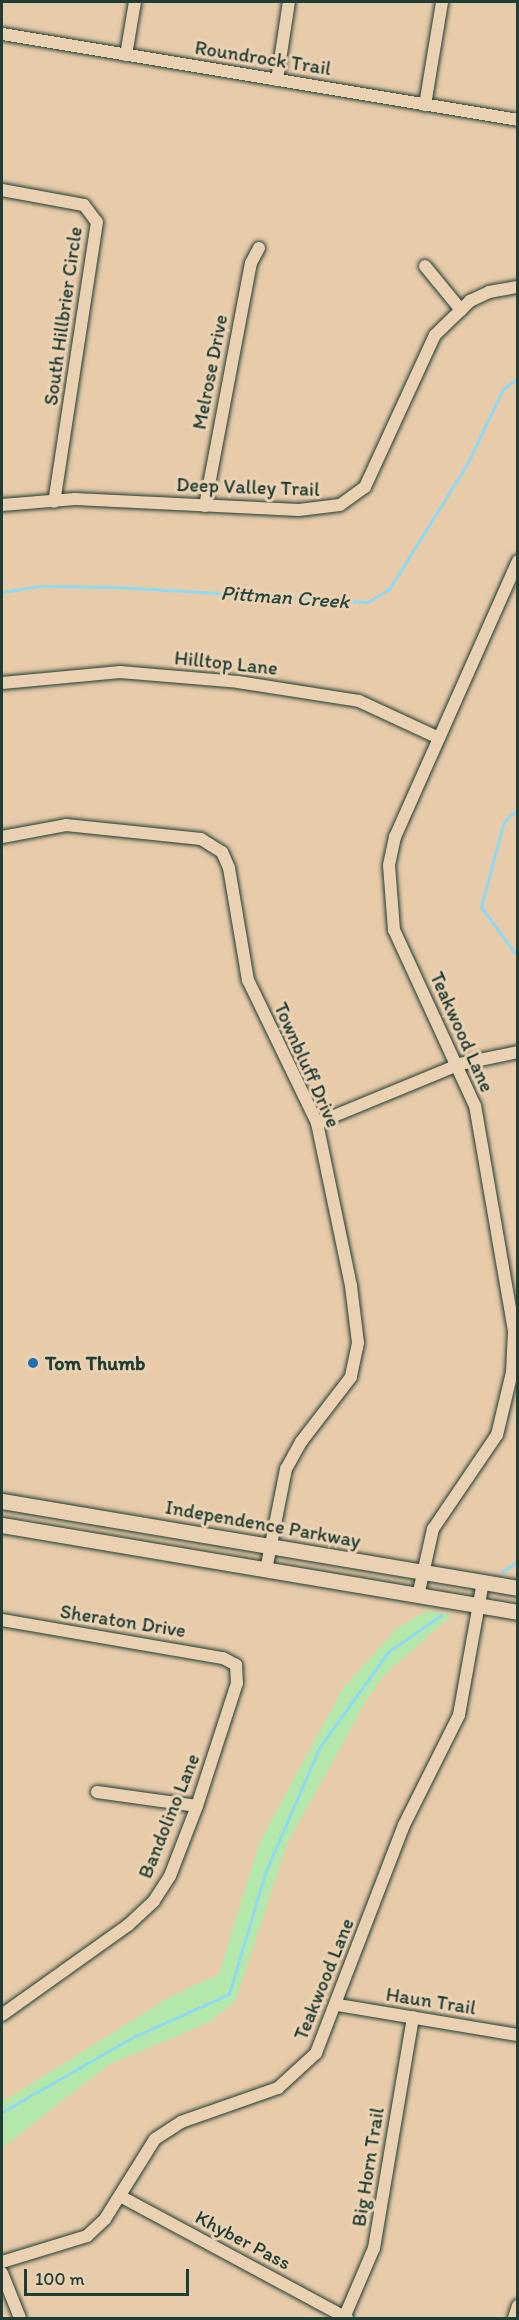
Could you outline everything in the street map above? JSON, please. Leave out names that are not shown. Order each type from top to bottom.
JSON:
[{"type":"main road","name":"Independence Parkway","points":[[2,1501],[518,1588]]},
{"type":"main road","points":[[2,1525],[518,1612]]},
{"type":"street","points":[[126,55],[135,2]]},
{"type":"street","points":[[277,80],[289,2]]},
{"type":"street","points":[[425,105],[442,2]]},
{"type":"street","name":"Roundrock Trail","points":[[2,34],[518,120]]},
{"type":"street","name":"South Hillbrier Circle","points":[[2,190],[84,204],[97,222],[54,501]]},
{"type":"street","name":"Melrose Drive","points":[[205,506],[251,263],[259,248]]},
{"type":"street","points":[[425,266],[461,310]]},
{"type":"street","name":"Deep Valley Trail","points":[[2,505],[54,501],[324,510],[353,498],[365,487],[425,352],[461,310],[489,292],[518,287]]},
{"type":"street","name":"Teakwood Lane","points":[[418,1596],[438,1519],[497,1435],[512,1372],[512,1303],[475,1106],[460,1064],[405,955],[389,899],[395,837],[518,561]]},
{"type":"street","name":"Hilltop Lane","points":[[2,683],[120,672],[238,682],[359,701],[439,738]]},
{"type":"street","name":"Townbluff Drive","points":[[2,837],[66,825],[201,839],[222,852],[248,980],[317,1123],[351,1286],[356,1360],[351,1377],[301,1442],[286,1469],[266,1570]]},
{"type":"street","points":[[317,1123],[460,1064],[518,1052]]},
{"type":"street","name":"Teakwood Lane","points":[[2,2262],[87,2235],[120,2196],[144,2153],[167,2129],[292,2079],[316,2053],[338,2005],[404,1826],[459,1715],[483,1582]]},
{"type":"street","name":"Sheraton Drive","points":[[2,1620],[223,1658],[236,1665]]},
{"type":"street","name":"Bandolino Lane","points":[[2,2015],[145,1911],[170,1876],[227,1722],[236,1665]]},
{"type":"street","points":[[97,1792],[197,1806]]},
{"type":"street","name":"Haun Trail","points":[[338,2005],[518,2035]]},
{"type":"street","name":"Big Horn Trail","points":[[346,2318],[374,2248],[412,2017]]},
{"type":"street","name":"Khyber Pass","points":[[120,2196],[346,2318]]},
{"type":"street","points":[[2,2272],[20,2319]]},
{"type":"street","points":[[514,2319],[518,2306]]},
{"type":"green space","points":[[427,1610],[452,1615],[384,1675],[366,1701],[287,1844],[236,2000],[210,2022],[108,2065],[2,2148],[2,2102],[170,1997],[219,1974],[259,1843],[343,1688],[396,1629]]},
{"type":"waterway","name":"Pittman Creek","points":[[2,592],[38,586],[117,587],[368,602],[390,588],[468,462],[503,389],[518,378]]},
{"type":"waterway","points":[[518,809],[504,821],[481,907],[518,957]]},
{"type":"waterway","points":[[502,1572],[518,1561]]},
{"type":"waterway","points":[[2,2112],[131,2038],[229,1994],[265,1873],[319,1748],[388,1652],[441,1615]]},
{"type":"place","name":"Tom Thumb","points":[[33,1363]]}]
